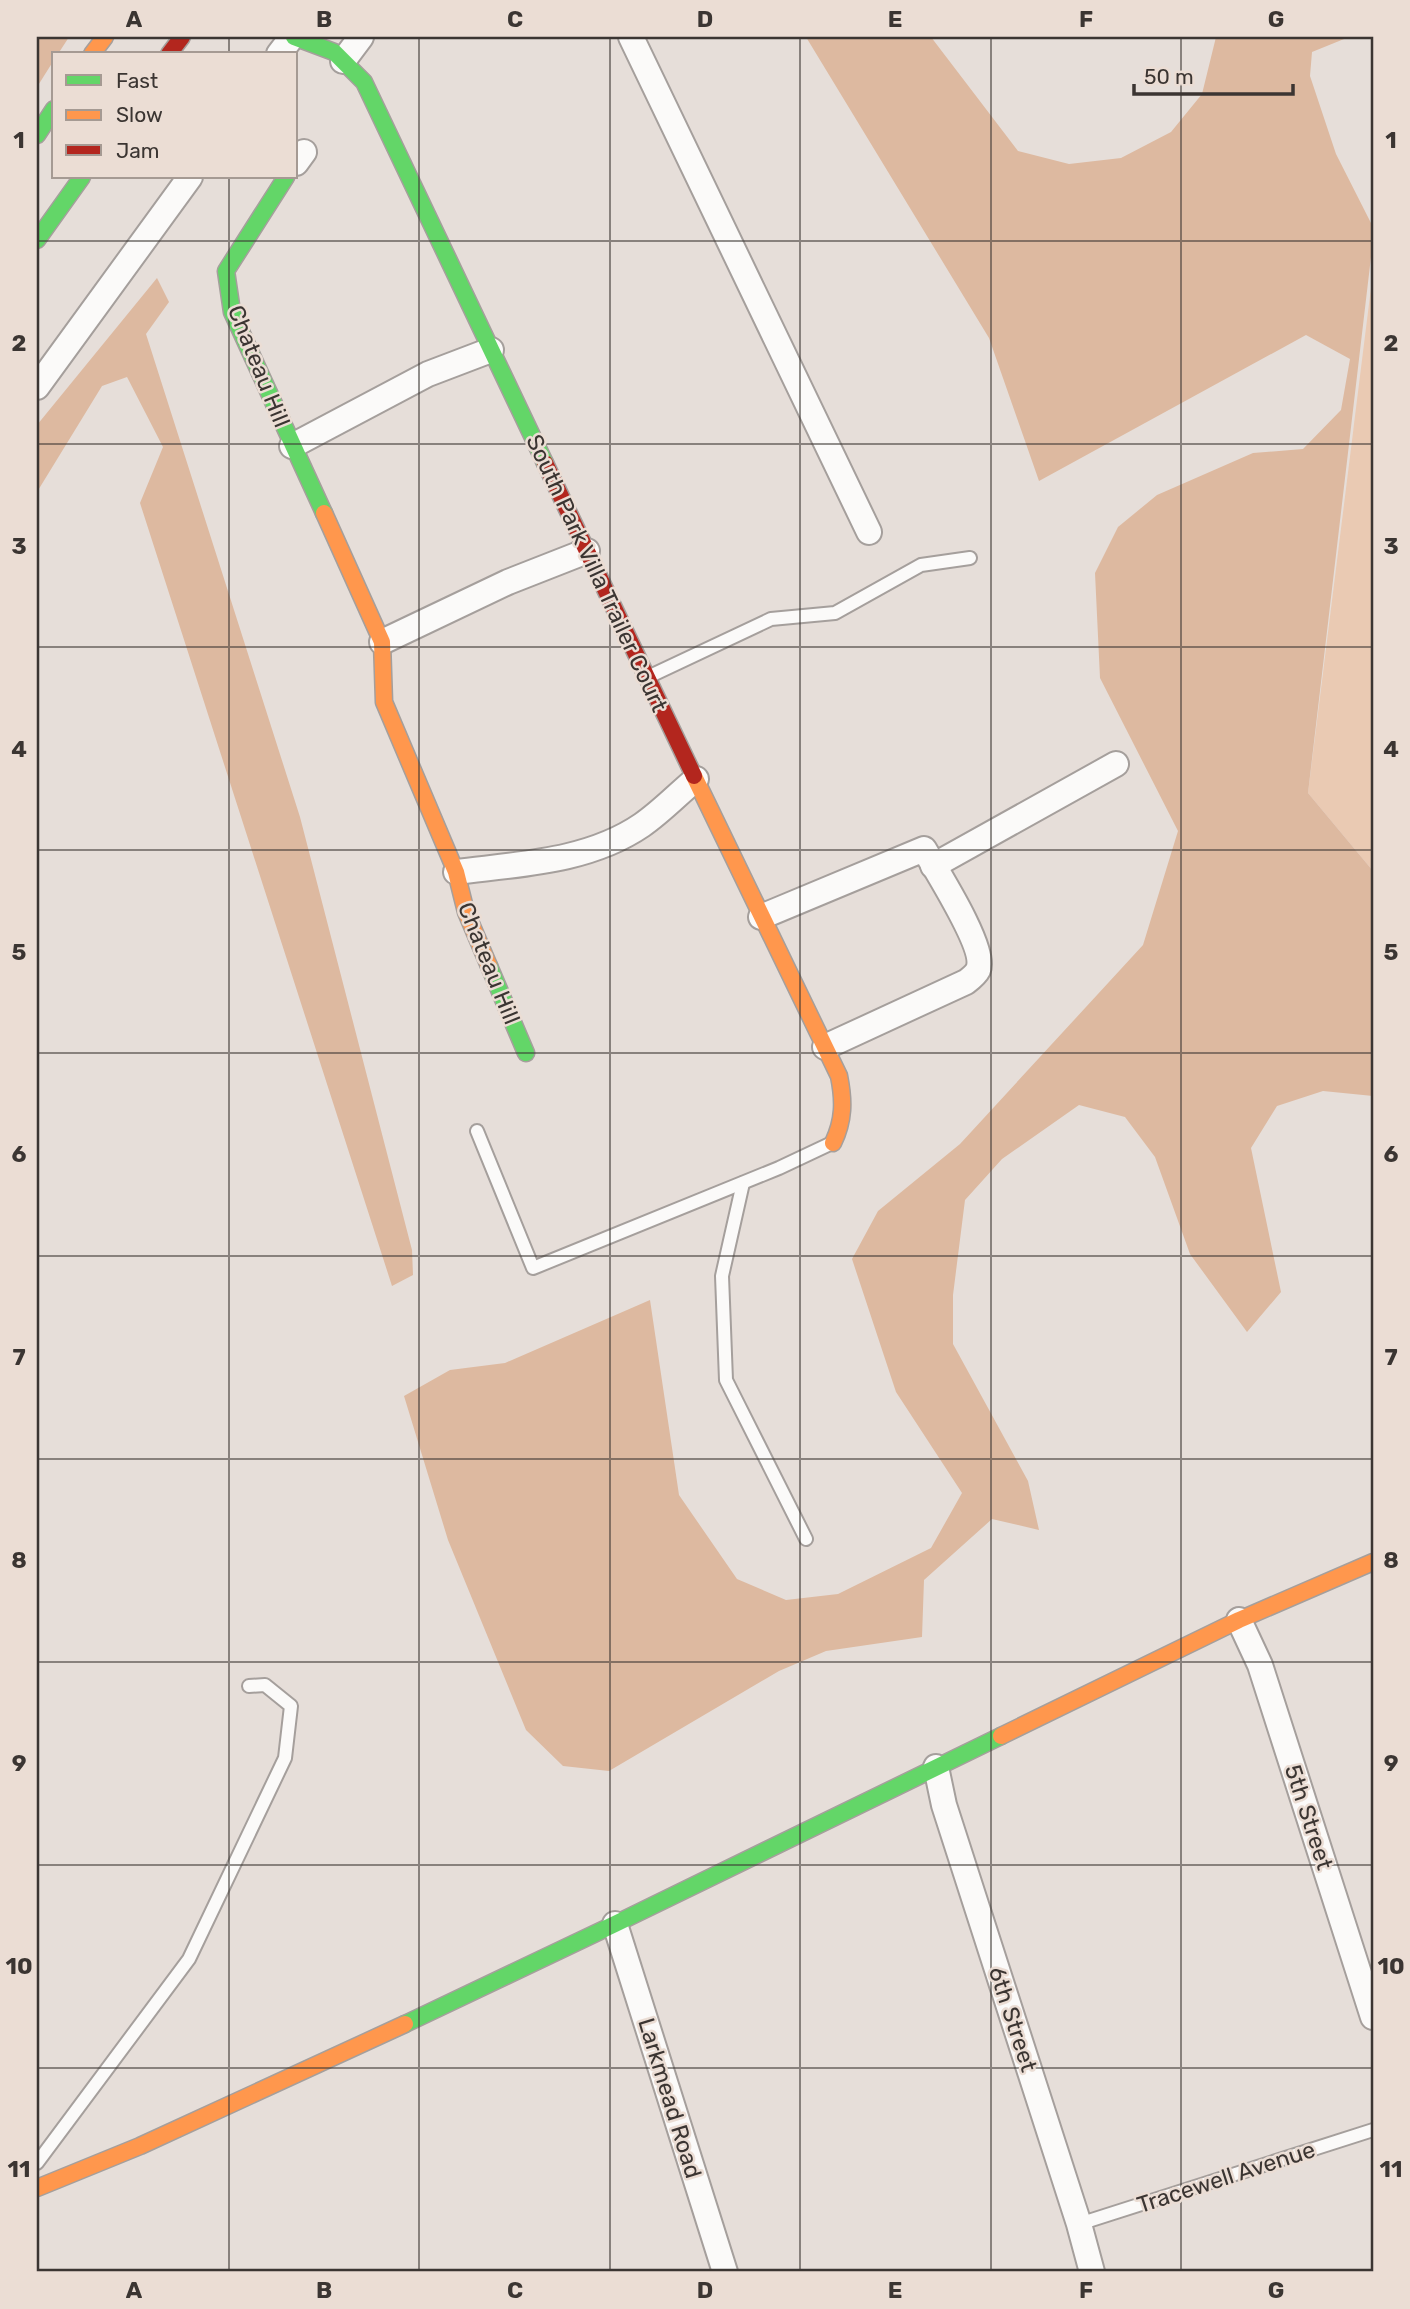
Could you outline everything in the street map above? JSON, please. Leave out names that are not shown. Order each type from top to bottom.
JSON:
[{"type":"main road","points":[[93,52],[104,37]]},
{"type":"main road","points":[[171,52],[182,37]]},
{"type":"main road","name":"South Park Villa Trailer Court","points":[[293,37],[334,52],[364,82],[839,1076],[845,1104],[843,1124],[833,1143]]},
{"type":"main road","points":[[37,135],[52,112]]},
{"type":"main road","points":[[37,240],[81,178]]},
{"type":"main road","name":"Chateau Hill","points":[[285,178],[226,271],[232,312],[382,642],[384,702],[456,872],[466,912],[526,1053]]},
{"type":"main road","points":[[37,2188],[140,2147],[615,1924],[1239,1620],[1373,1562]]},
{"type":"street","points":[[281,52],[293,37]]},
{"type":"street","points":[[343,61],[361,37]]},
{"type":"street","points":[[631,37],[869,531]]},
{"type":"street","points":[[37,387],[189,178]]},
{"type":"street","name":"Chateau Hill","points":[[292,446],[428,374],[491,350]]},
{"type":"street","points":[[382,642],[508,582],[587,551]]},
{"type":"street","points":[[933,866],[1116,764]]},
{"type":"street","name":"Chateau Hill","points":[[456,872],[552,860],[601,847],[642,825],[695,779]]},
{"type":"street","points":[[761,917],[924,849],[965,920],[979,959],[978,970],[967,982],[825,1047]]},
{"type":"street","name":"5th Street","points":[[1239,1620],[1260,1665],[1373,2017]]},
{"type":"street","name":"6th Street","points":[[936,1767],[944,1805],[1079,2224],[1092,2272]]},
{"type":"street","name":"Larkmead Road","points":[[615,1924],[725,2272]]},
{"type":"lane","points":[[647,677],[771,619],[835,613],[922,565],[970,558]]},
{"type":"lane","points":[[477,1131],[533,1268],[833,1143]]},
{"type":"lane","points":[[743,1182],[722,1276],[726,1380],[806,1539]]},
{"type":"lane","points":[[37,2163],[189,1959],[285,1758],[291,1706],[265,1685],[250,1686]]},
{"type":"lane","name":"Tracewell Avenue","points":[[1079,2224],[1373,2130]]},
{"type":"shaded area","points":[[37,37],[69,37],[59,52],[52,52],[52,63],[37,87]]},
{"type":"shaded area","points":[[806,37],[931,37],[1018,151],[1069,164],[1121,158],[1171,132],[1202,94],[1216,37],[1349,37],[1312,52],[1310,76],[1336,154],[1373,227],[1373,240],[1308,793],[1373,871],[1373,1096],[1323,1091],[1277,1106],[1251,1148],[1281,1292],[1247,1332],[1190,1254],[1155,1157],[1125,1117],[1079,1105],[1002,1159],[965,1200],[953,1295],[953,1344],[1028,1481],[1039,1530],[992,1519],[924,1580],[922,1637],[826,1651],[779,1671],[609,1771],[563,1766],[526,1730],[448,1540],[404,1396],[450,1370],[505,1363],[650,1300],[679,1495],[737,1579],[786,1600],[838,1594],[931,1548],[962,1493],[896,1392],[852,1259],[878,1211],[960,1144],[1143,945],[1178,831],[1100,678],[1095,573],[1118,527],[1157,495],[1253,453],[1303,449],[1341,410],[1350,359],[1306,335],[1039,481],[989,338]]},
{"type":"shaded area","points":[[1373,272],[1373,871],[1308,793]]},
{"type":"shaded area","points":[[157,278],[169,302],[146,334],[300,817],[412,1250],[413,1275],[392,1286],[140,503],[163,447],[127,377],[102,386],[37,492],[37,425]]},
{"type":"traffic: fast","points":[[294,37],[334,52],[364,82],[545,463]]},
{"type":"traffic: fast","points":[[37,135],[52,112]]},
{"type":"traffic: fast","points":[[37,240],[81,178]]},
{"type":"traffic: fast","points":[[285,178],[226,271],[232,312],[324,513]]},
{"type":"traffic: fast","points":[[489,966],[526,1053]]},
{"type":"traffic: fast","points":[[405,2024],[1001,1736]]},
{"type":"traffic: slow","points":[[94,52],[105,37]]},
{"type":"traffic: slow","points":[[324,513],[382,642],[384,702],[456,872],[466,912],[489,966]]},
{"type":"traffic: slow","points":[[694,776],[839,1076],[842,1110],[833,1143]]},
{"type":"traffic: slow","points":[[1001,1736],[1239,1620],[1373,1562]]},
{"type":"traffic: slow","points":[[37,2188],[140,2146],[405,2024]]},
{"type":"traffic: jam","points":[[171,52],[182,37]]},
{"type":"traffic: jam","points":[[545,463],[694,776]]}]
